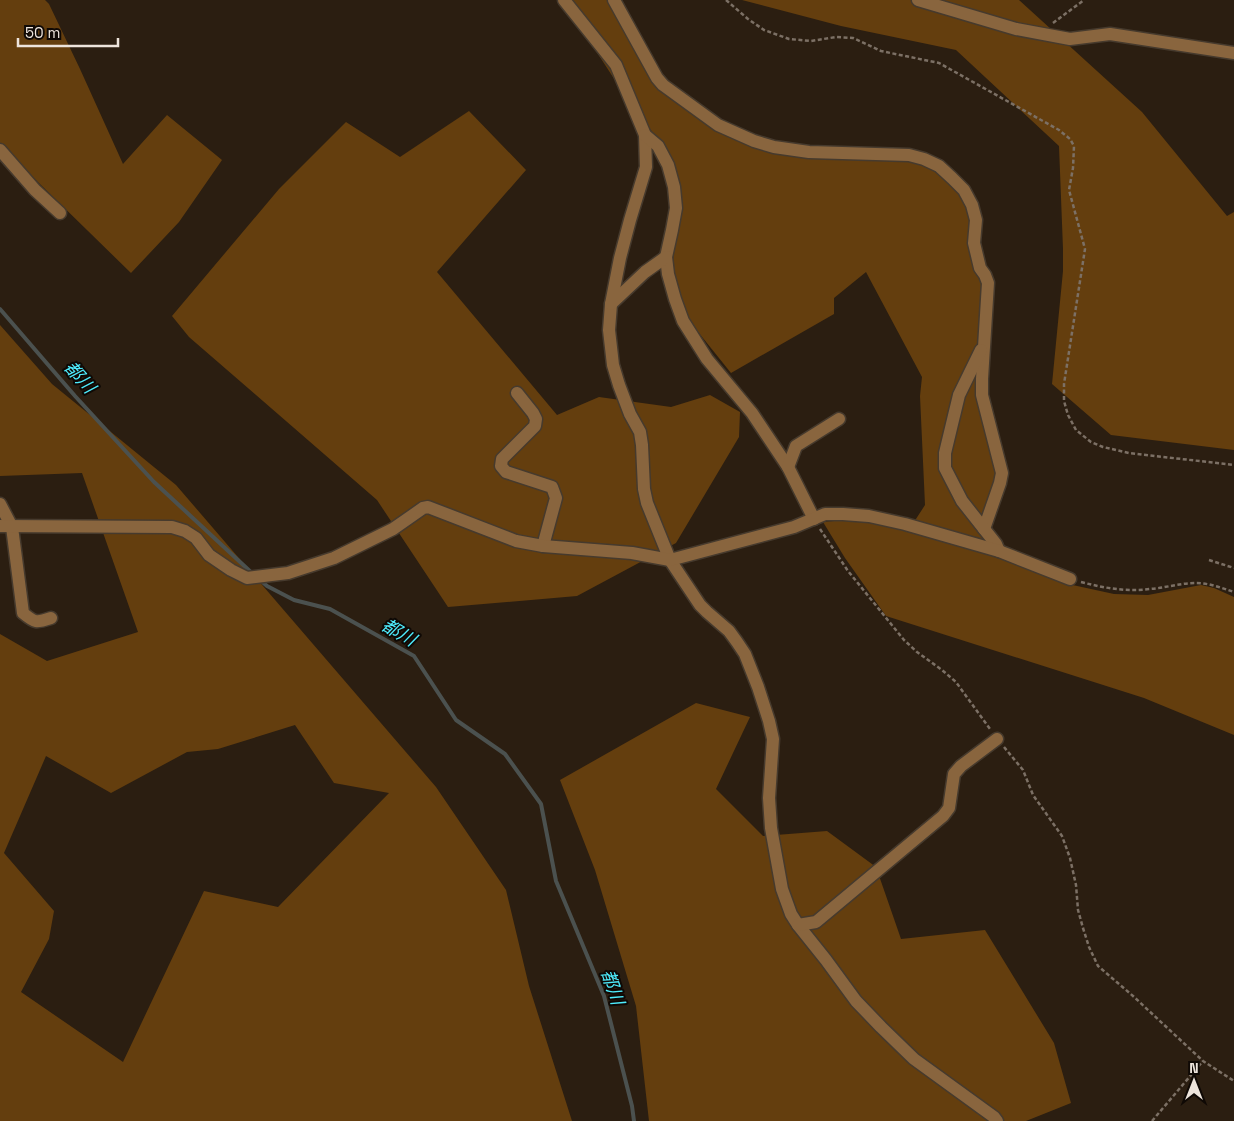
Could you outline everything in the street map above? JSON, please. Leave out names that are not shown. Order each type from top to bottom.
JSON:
[{"type":"street","points":[[564,0],[616,65],[645,135],[646,167],[620,258],[611,304],[609,330],[612,365],[640,432],[644,489],[647,503],[670,560],[706,612],[729,631],[745,654],[769,721],[772,739],[769,798],[771,828],[782,889],[791,914],[856,1001],[881,1027],[914,1059],[997,1121]]},
{"type":"street","points":[[614,0],[657,78],[663,85],[718,125],[754,141],[791,150],[909,155],[939,166],[964,190],[972,205],[976,220],[974,244],[980,268],[988,283],[982,395],[1002,473],[984,529]]},
{"type":"street","points":[[918,0],[1016,29],[1070,39],[1110,34],[1234,53]]},
{"type":"street","points":[[645,135],[658,146],[668,165],[674,187],[676,208],[666,257],[668,274],[683,321],[707,359],[752,413],[788,467],[814,519]]},
{"type":"street","points":[[0,150],[35,190],[60,213]]},
{"type":"street","points":[[611,304],[644,272],[666,257]]},
{"type":"street","points":[[985,343],[959,395],[945,453],[945,468],[962,501],[996,544],[998,551]]},
{"type":"street","points":[[517,393],[533,413],[536,419],[535,426],[502,459],[501,466],[506,472],[552,487],[556,498],[543,546]]},
{"type":"street","points":[[788,467],[796,446],[839,419]]},
{"type":"street","points":[[0,504],[23,613],[31,620],[38,622],[51,618]]},
{"type":"street","points":[[6,527],[172,527],[185,531],[196,538],[209,554],[231,570],[247,578],[288,573],[334,558],[394,529],[423,508],[428,507],[516,541],[543,546],[632,553],[670,560],[794,527],[825,514],[843,514],[869,516],[905,524],[998,551],[1070,579]]},
{"type":"street","points":[[798,925],[816,922],[943,816],[949,808],[954,774],[961,766],[997,739]]},
{"type":"path","points":[[726,0],[764,30],[789,39],[811,41],[836,37],[853,38],[881,51],[939,63],[1059,130],[1070,139],[1074,146],[1069,190],[1085,249],[1064,384],[1064,400],[1068,415],[1076,430],[1091,442],[1103,447],[1129,453],[1234,465]]},
{"type":"path","points":[[1040,33],[1084,0]]},
{"type":"path","points":[[814,519],[848,571],[904,640],[956,682],[997,739],[1023,770],[1033,795],[1062,836],[1070,858],[1076,885],[1078,910],[1089,947],[1098,966],[1203,1061],[1234,1082]]},
{"type":"path","points":[[1209,560],[1234,568]]},
{"type":"path","points":[[1070,579],[1102,588],[1129,591],[1197,583],[1209,584],[1234,592]]},
{"type":"path","points":[[1152,1121],[1203,1061]]},
{"type":"shaded area","points":[[0,0],[45,0],[49,4],[123,164],[167,115],[222,160],[179,222],[131,273],[0,145]]},
{"type":"shaded area","points":[[563,0],[608,0],[655,81],[742,140],[913,160],[933,169],[952,182],[972,217],[984,281],[982,339],[997,478],[983,522],[989,543],[914,522],[925,505],[920,396],[922,377],[866,272],[834,298],[834,314],[731,373],[686,317],[672,267],[669,153],[633,108]]},
{"type":"shaded area","points":[[742,0],[1019,0],[1142,112],[1227,216],[1234,212],[1234,450],[1111,435],[1052,384],[1063,271],[1059,146],[956,50],[841,26]]},
{"type":"shaded area","points":[[469,111],[526,170],[437,272],[557,415],[599,397],[671,407],[710,395],[740,412],[739,437],[676,543],[577,596],[448,607],[377,500],[189,337],[172,316],[279,189],[346,122],[400,157]]},
{"type":"shaded area","points":[[0,325],[52,384],[176,485],[436,787],[506,890],[529,986],[572,1121],[0,1121],[0,634],[47,661],[138,632],[82,473],[0,476]],"holes":[[[295,725],[334,783],[389,793],[278,907],[204,891],[123,1062],[21,992],[49,939],[54,911],[4,853],[46,756],[111,793],[187,752],[218,749]]]},
{"type":"shaded area","points":[[856,519],[879,522],[972,547],[1068,584],[1114,594],[1148,595],[1201,585],[1214,588],[1234,597],[1234,735],[1144,698],[886,616],[845,558],[823,522]]},
{"type":"shaded area","points":[[696,703],[750,717],[716,789],[763,836],[827,831],[876,867],[901,939],[985,930],[1054,1043],[1071,1103],[1026,1121],[649,1121],[636,1006],[595,870],[560,780]]},
{"type":"waterway","name":"都川","points":[[0,309],[75,396],[154,482],[253,574]]},
{"type":"waterway","name":"都川","points":[[260,580],[267,586],[294,600],[330,609],[414,656],[456,720],[505,754],[541,804],[556,881],[604,996],[632,1106],[634,1121]]}]
